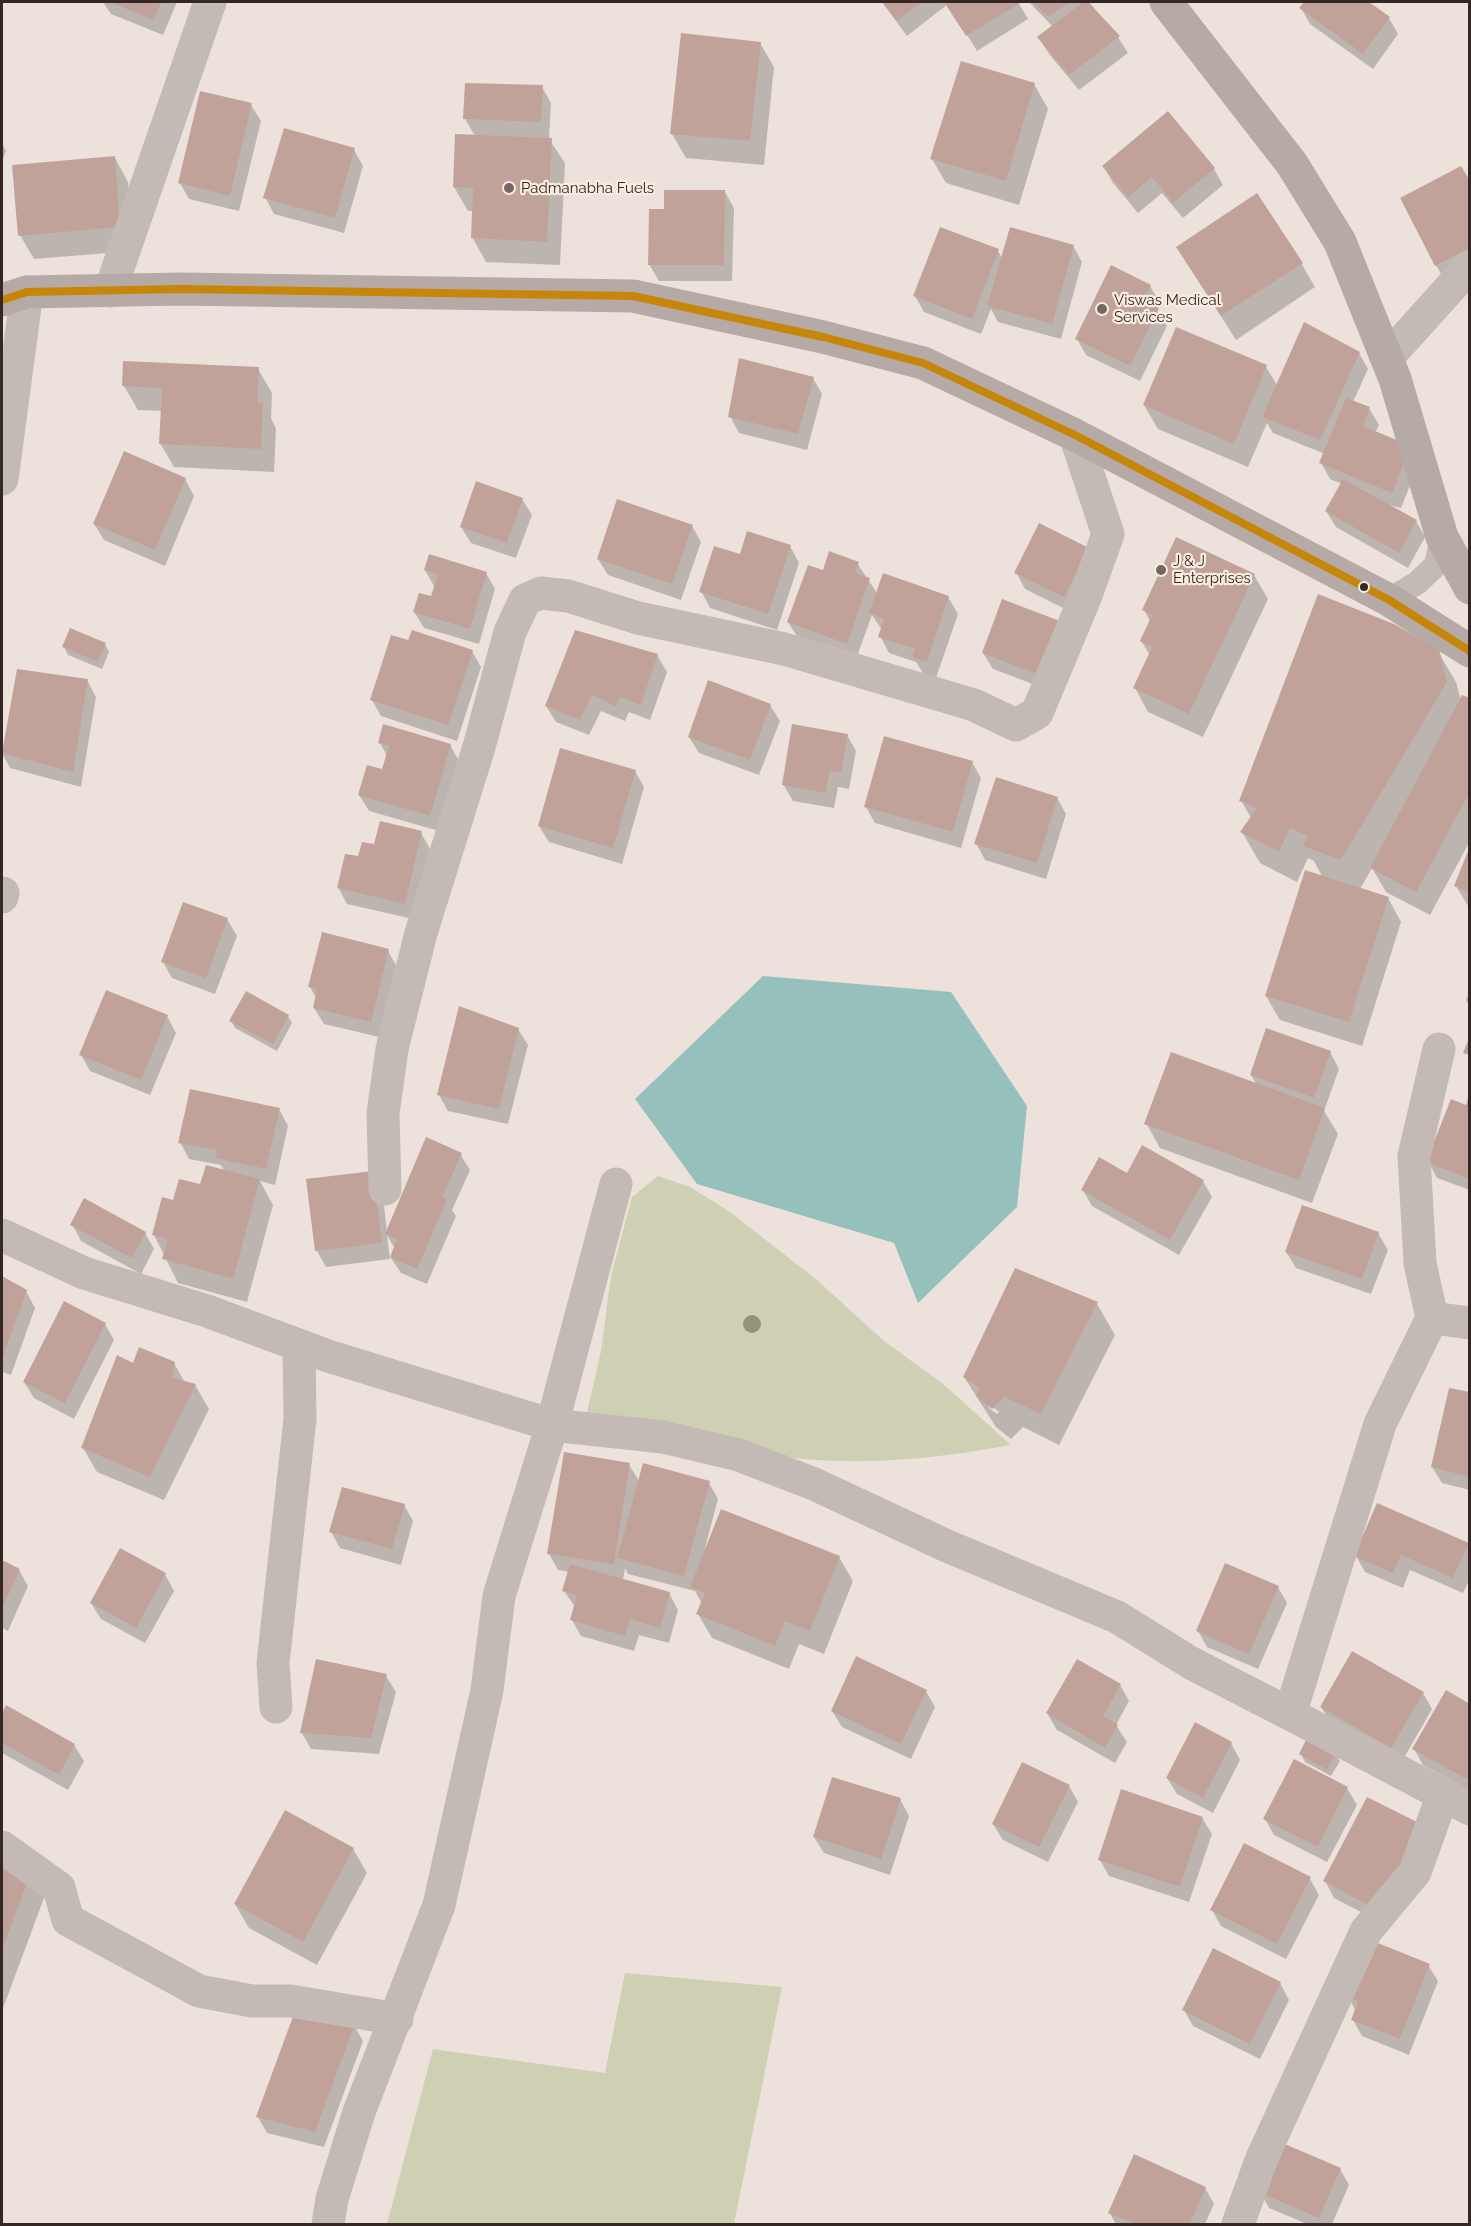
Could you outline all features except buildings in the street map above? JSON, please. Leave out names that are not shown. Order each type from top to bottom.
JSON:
[{"type":"main road","points":[[1166,2],[1292,164],[1340,242],[1387,358],[1442,537],[1470,588]]},
{"type":"main road","points":[[14,296],[110,291],[633,296],[823,337],[923,363],[1075,435],[1389,600],[1470,651]]},
{"type":"street","points":[[110,291],[210,2]]},
{"type":"street","points":[[1387,358],[1470,266]]},
{"type":"street","points":[[2,479],[14,296]]},
{"type":"street","points":[[385,1189],[384,1113],[392,1049],[421,933],[456,814],[479,747],[510,632],[525,600],[541,593],[568,596],[638,618],[784,649],[974,705],[1016,724],[1037,713],[1108,534],[1075,435]]},
{"type":"street","points":[[1290,1714],[1380,1424],[1432,1318],[1420,1263],[1414,1156],[1439,1049]]},
{"type":"street","points":[[328,2224],[332,2199],[359,2112],[397,2019],[439,1905],[487,1690],[499,1596],[552,1425],[616,1184]]},
{"type":"street","points":[[2,1234],[84,1273],[207,1311],[299,1346],[552,1425],[663,1437],[739,1455],[1117,1617],[1191,1663],[1456,1802],[1414,1872],[1366,1931],[1262,2158],[1238,2224]]},
{"type":"street","points":[[1432,1318],[1470,1323]]},
{"type":"street","points":[[276,1707],[273,1663],[300,1419],[299,1346]]},
{"type":"street","points":[[2,1847],[59,1888],[68,1920],[199,1991],[252,2001],[291,2001],[397,2019]]},
{"type":"lane","points":[[1389,600],[1417,583],[1436,565],[1442,537]]},
{"type":"green space","points":[[658,1176],[690,1187],[730,1212],[817,1280],[884,1341],[942,1383],[1011,1445],[958,1454],[882,1461],[802,1459],[748,1452],[587,1412],[601,1351],[611,1276],[632,1197]]},
{"type":"green space","points":[[625,1973],[782,1987],[734,2224],[387,2224],[433,2049],[605,2073]]},
{"type":"water","points":[[763,976],[951,992],[1027,1106],[1017,1207],[918,1303],[894,1243],[697,1184],[635,1099]]},
{"type":"transit line","points":[[2,300],[27,292],[181,289],[633,296],[823,337],[923,363],[1075,435],[1389,600],[1470,651]]},
{"type":"place","name":"Padmanabha Fuels","points":[[509,188]]},
{"type":"place","name":"Viswas Medical Services","points":[[1102,309]]},
{"type":"place","name":"J & J Enterprises","points":[[1161,570]]}]
